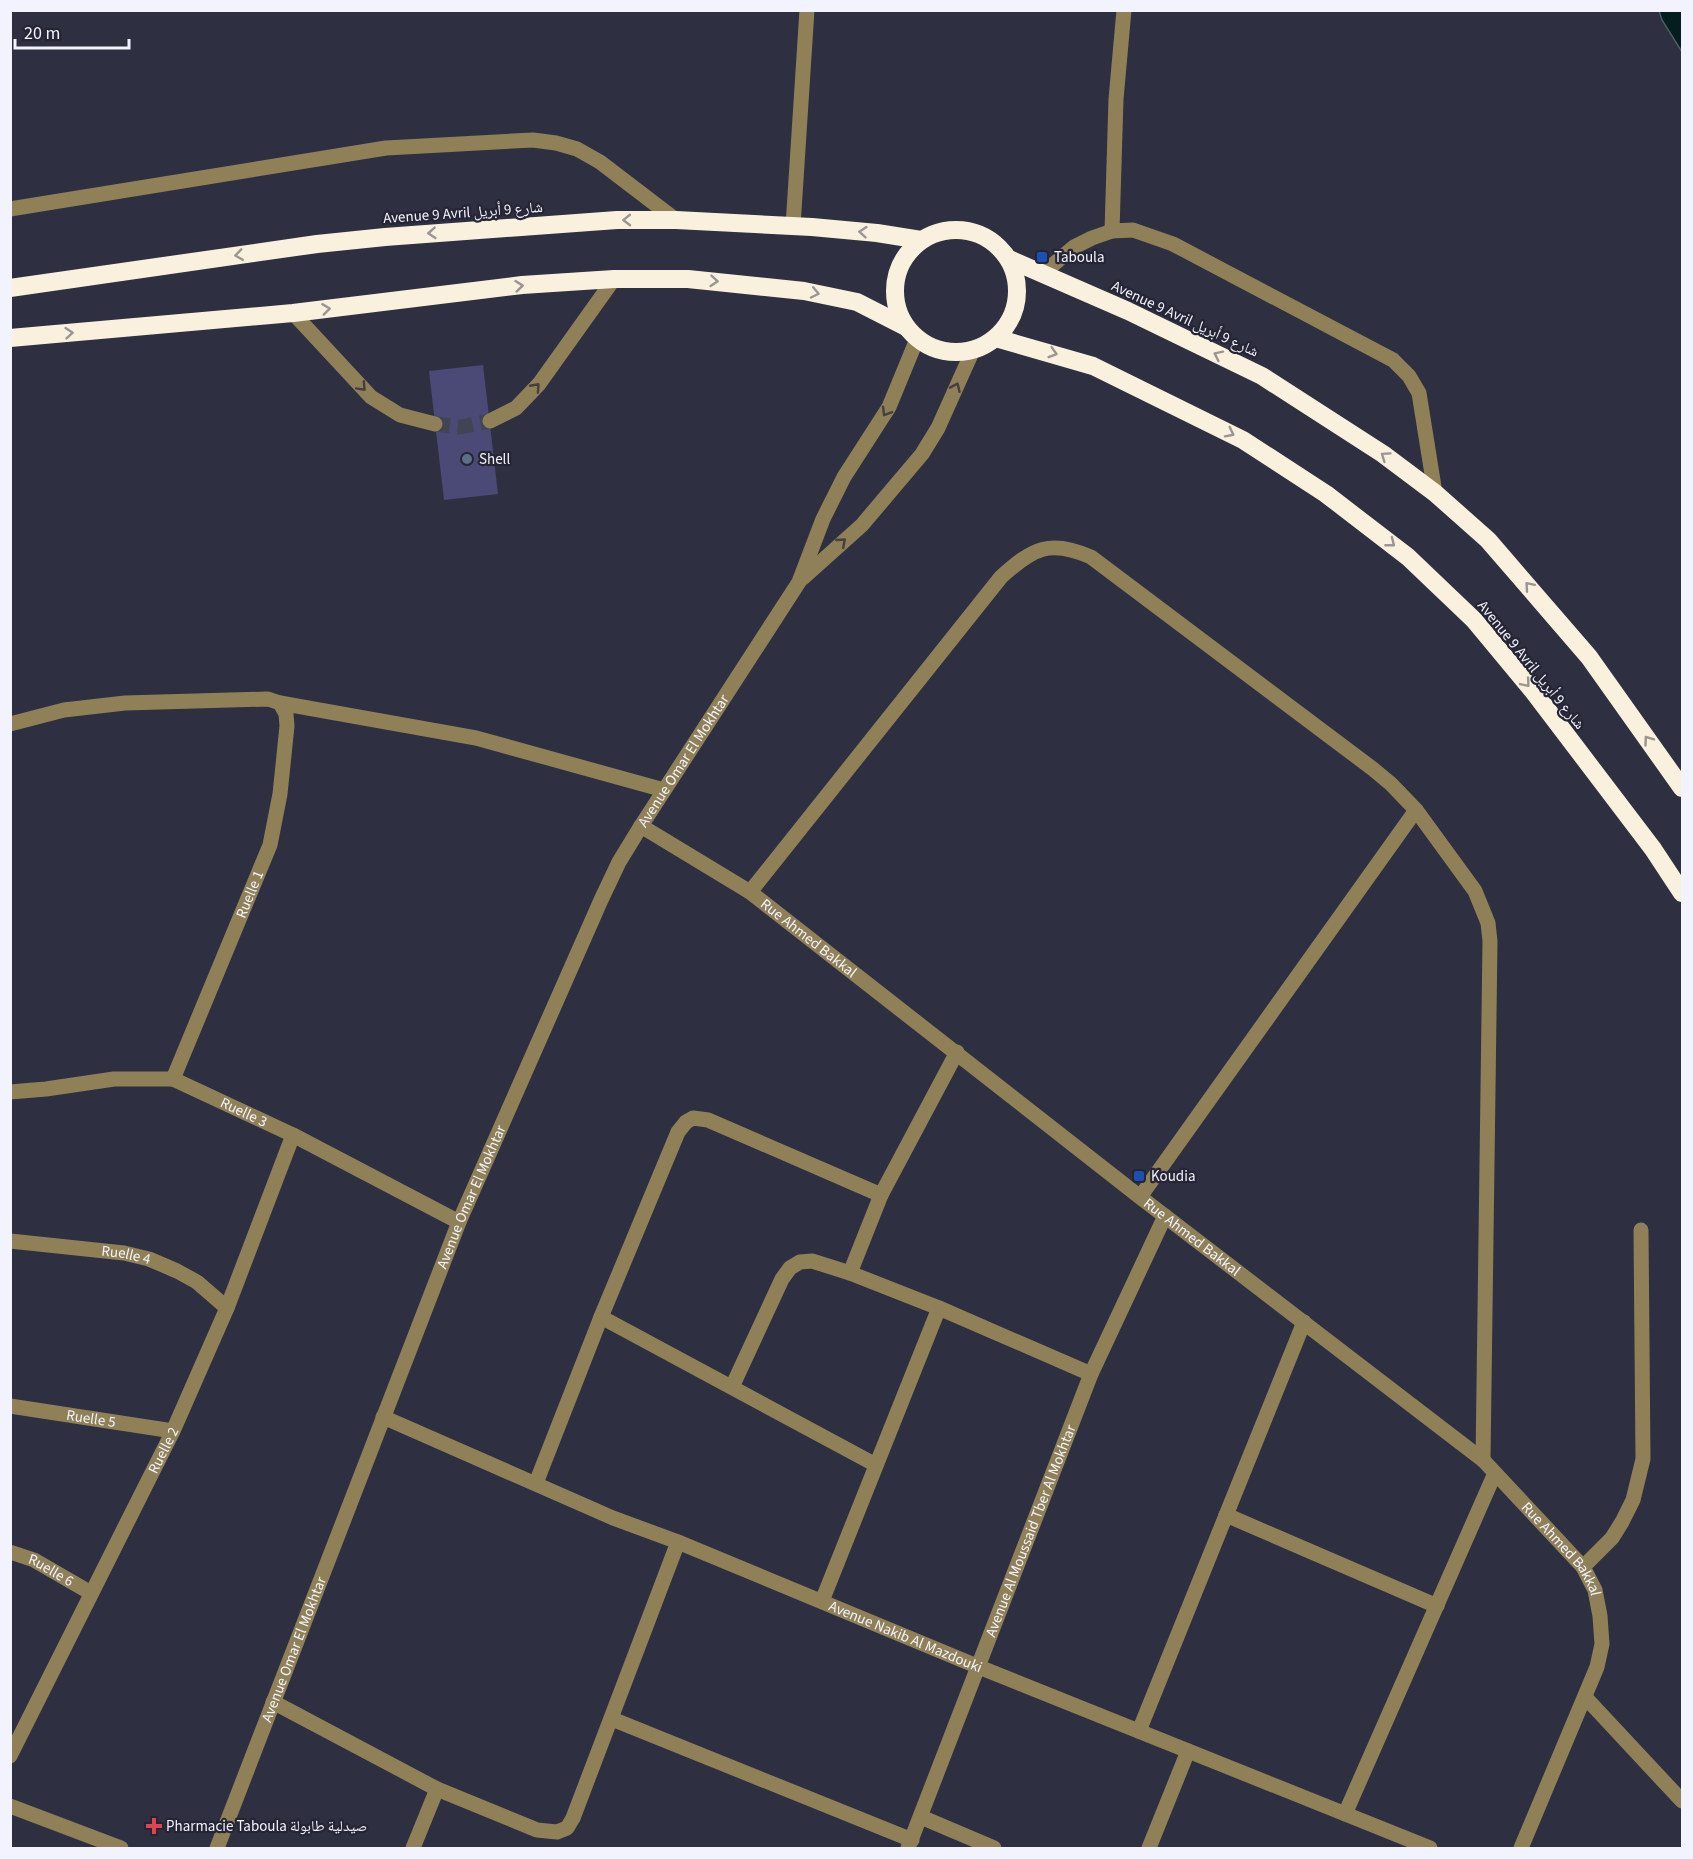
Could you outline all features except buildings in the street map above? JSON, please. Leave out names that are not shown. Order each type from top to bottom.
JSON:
[{"type":"highway","name":"Avenue 9 Avril شارع 9 أبريل","points":[[10,288],[317,244],[617,220],[676,220],[793,226],[877,233],[921,240],[939,232],[959,230],[978,234],[995,244],[1009,259],[1128,311],[1262,376],[1383,454],[1435,493],[1488,540],[1582,649],[1683,788]]},
{"type":"highway","points":[[911,333],[896,305],[895,280],[904,258],[921,240]]},
{"type":"highway","points":[[10,338],[293,314],[522,285],[614,279],[688,279],[804,291],[857,302],[934,348],[954,353],[973,350],[985,345],[996,338],[1010,321],[1017,300],[1017,279],[1009,259]]},
{"type":"highway","name":"Avenue 9 Avril شارع 9 أبريل","points":[[996,338],[1093,366],[1243,440],[1326,494],[1408,557],[1474,620],[1533,691],[1653,849],[1683,893]]},
{"type":"street","points":[[793,226],[807,10]]},
{"type":"street","points":[[1112,231],[1116,99],[1124,10]]},
{"type":"street","points":[[10,208],[386,148],[533,140],[578,149],[600,162],[676,220]]},
{"type":"street","points":[[1042,274],[1074,247],[1092,238],[1112,231],[1133,230],[1173,244],[1393,360],[1409,376],[1419,393],[1435,493]]},
{"type":"street","points":[[490,421],[516,408],[539,384],[614,279]]},
{"type":"street","points":[[293,314],[371,397],[400,415],[435,424]]},
{"type":"street","name":"Avenue Omar El Mokhtar","points":[[217,1848],[459,1222],[601,900],[619,862],[641,826],[799,582],[828,508],[844,477],[890,407],[911,333]]},
{"type":"street","name":"Avenue Omar El Mokhtar","points":[[799,582],[862,525],[922,454],[938,428],[973,350]]},
{"type":"street","points":[[750,892],[1001,577],[1017,562],[1032,553],[1051,547],[1062,547],[1091,556],[1373,769],[1416,810],[1475,891],[1488,923],[1490,941],[1489,1076],[1483,1460]]},
{"type":"street","points":[[10,724],[64,711],[125,703],[268,699],[476,738],[664,790]]},
{"type":"street","name":"Ruelle 1","points":[[173,1079],[270,845],[280,794],[286,726],[286,714],[280,703]]},
{"type":"street","points":[[1140,1197],[1416,810]]},
{"type":"street","name":"Rue Ahmed Bakkal","points":[[641,826],[750,892],[1140,1197],[1483,1460],[1583,1567],[1595,1590],[1600,1616],[1602,1644],[1597,1667],[1521,1848]]},
{"type":"street","points":[[850,1273],[881,1195],[957,1052]]},
{"type":"street","name":"Ruelle 3","points":[[10,1092],[114,1079],[173,1079],[293,1135],[459,1222]]},
{"type":"street","points":[[536,1483],[601,1317],[678,1132],[686,1122],[693,1118],[708,1120],[881,1195]]},
{"type":"street","name":"Ruelle 2","points":[[10,1756],[173,1431],[226,1308],[293,1135]]},
{"type":"street","name":"Avenue Al Moussaid Tber Al Mokhtar","points":[[910,1844],[1091,1374],[1165,1216]]},
{"type":"street","points":[[1583,1567],[1612,1538],[1622,1522],[1633,1500],[1643,1459],[1641,1230]]},
{"type":"street","name":"Ruelle 4","points":[[10,1241],[124,1253],[149,1259],[196,1282],[226,1308]]},
{"type":"street","points":[[732,1387],[782,1279],[790,1268],[801,1262],[812,1261],[850,1273],[939,1308],[1091,1374]]},
{"type":"street","points":[[822,1600],[939,1308]]},
{"type":"street","points":[[601,1317],[876,1465]]},
{"type":"street","points":[[1139,1731],[1304,1322]]},
{"type":"street","name":"Ruelle 5","points":[[10,1406],[173,1431]]},
{"type":"street","name":"Avenue Nakib Al Mazdouki","points":[[383,1417],[613,1518],[822,1600],[979,1667],[1430,1848]]},
{"type":"street","points":[[1345,1814],[1495,1473]]},
{"type":"street","points":[[1227,1515],[1437,1606]]},
{"type":"street","points":[[273,1702],[437,1789],[537,1830],[557,1832],[567,1828],[573,1818],[678,1542]]},
{"type":"street","name":"Ruelle 6","points":[[10,1552],[34,1560],[91,1593]]},
{"type":"street","points":[[1585,1697],[1683,1801]]},
{"type":"street","points":[[612,1719],[910,1844]]},
{"type":"street","points":[[1149,1848],[1188,1751]]},
{"type":"street","points":[[412,1848],[437,1789]]},
{"type":"street","points":[[10,1806],[121,1848]]},
{"type":"street","points":[[921,1817],[994,1848]]},
{"type":"shaded area","points":[[1659,11],[1682,11],[1682,52],[1662,20]]},
{"type":"tunnel","points":[[435,424],[460,427],[490,421]]},
{"type":"place","name":"Taboula","points":[[1042,257]]},
{"type":"place","name":"Shell","points":[[467,459]]},
{"type":"place","name":"Koudia","points":[[1139,1176]]},
{"type":"place","name":"Pharmacie Taboula صيدلية طابولة","points":[[154,1826]]}]
